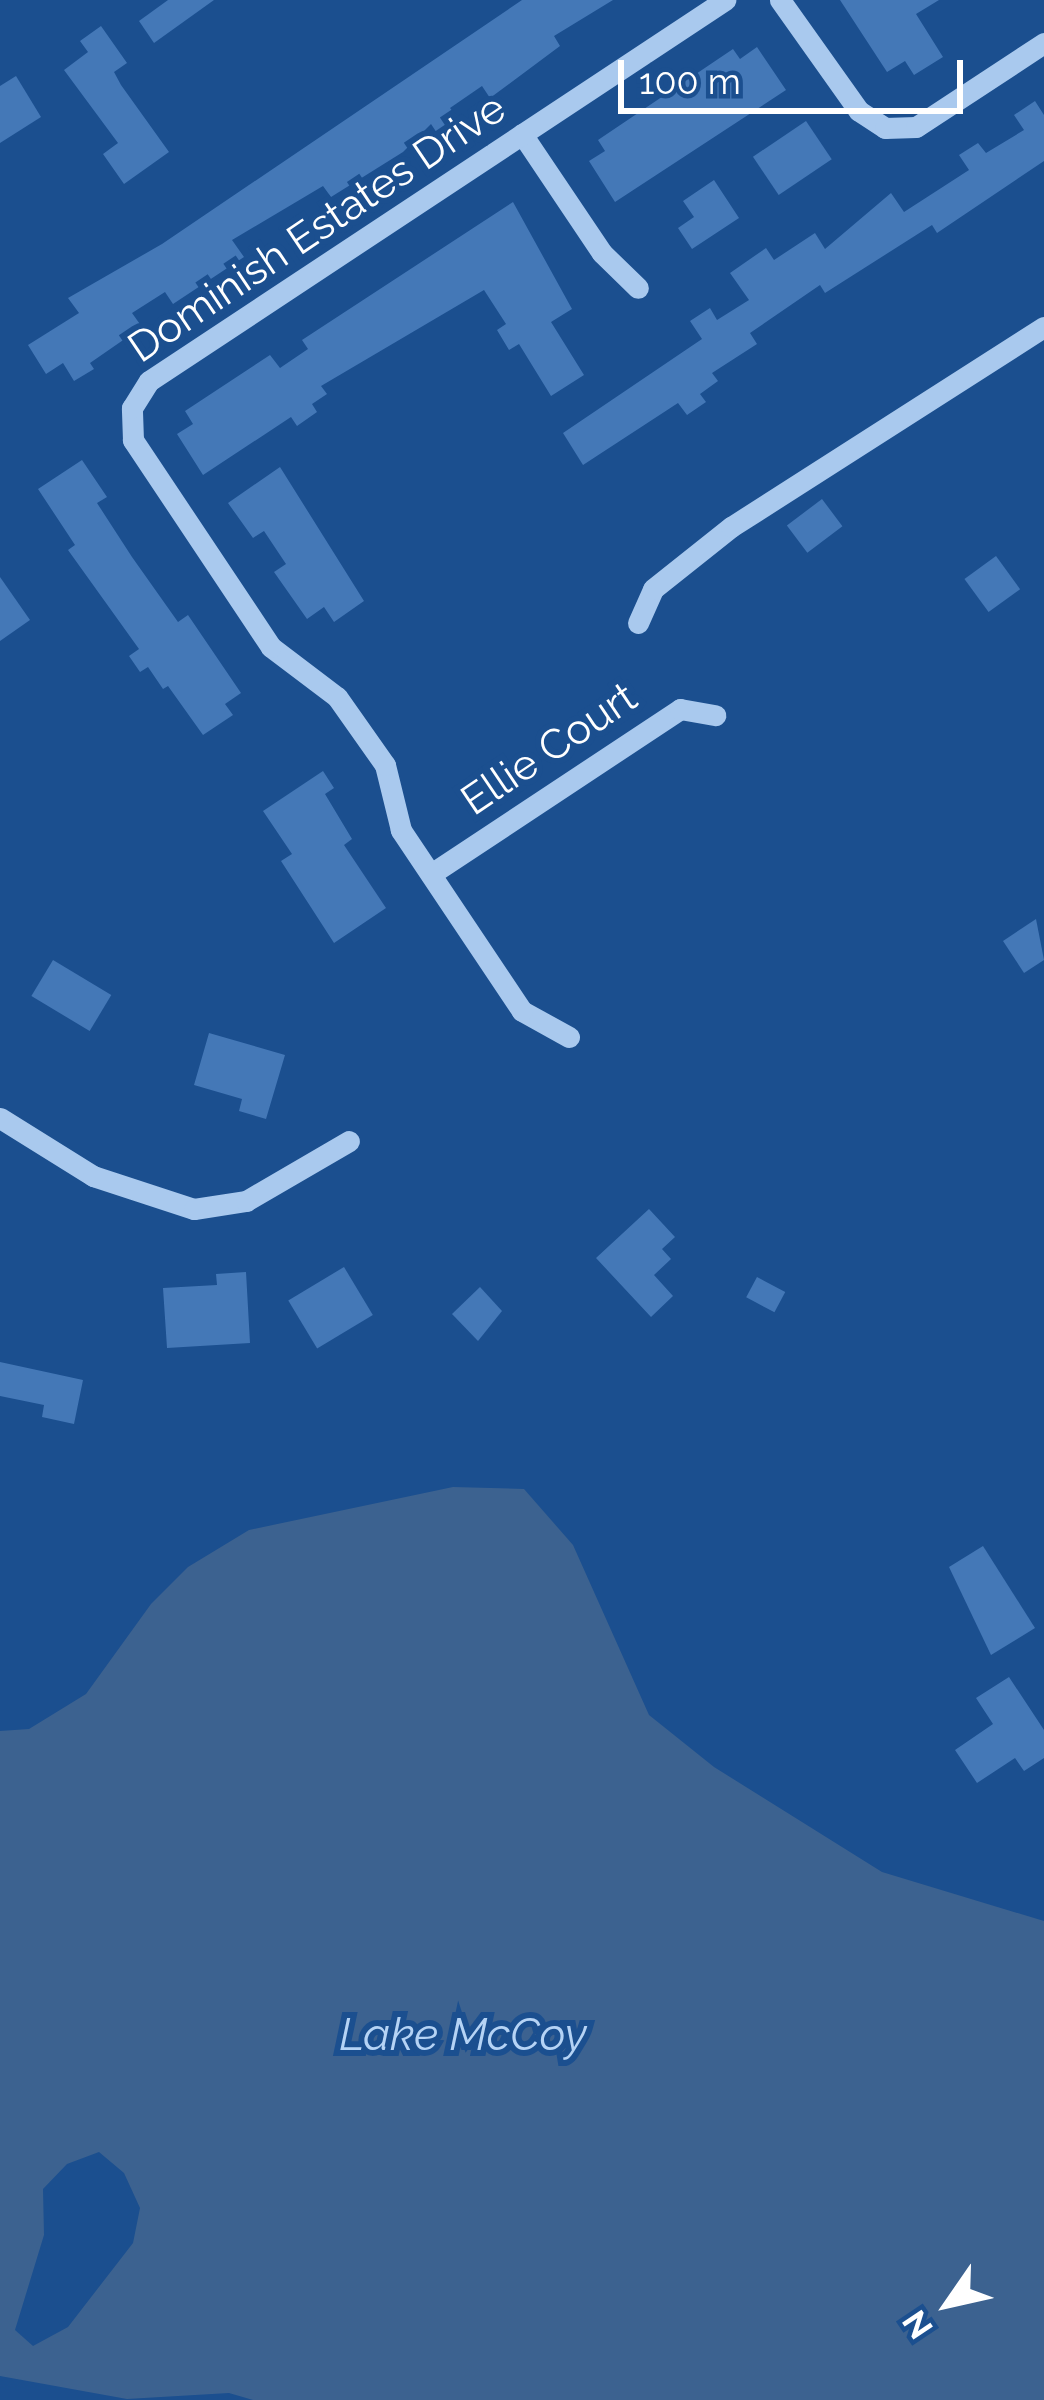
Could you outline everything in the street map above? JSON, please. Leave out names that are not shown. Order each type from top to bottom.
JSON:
[{"type":"street","name":"Dominish Estates Drive","points":[[568,1037],[522,1011],[401,830],[385,765],[337,697],[271,647],[133,440],[132,408],[149,381],[725,0]]},
{"type":"street","points":[[780,0],[859,111],[885,128],[916,127],[1044,43]]},
{"type":"street","points":[[522,134],[602,253],[638,288]]},
{"type":"street","points":[[638,623],[653,589],[731,527],[1044,327]]},
{"type":"street","name":"Ellie Court","points":[[431,874],[680,710],[715,715]]},
{"type":"street","points":[[0,1118],[93,1176],[194,1209],[246,1201],[349,1141]]},
{"type":"water","name":"Lake McCoy","points":[[453,1487],[524,1489],[573,1545],[649,1715],[714,1767],[882,1872],[1044,1921],[1044,2400],[253,2400],[229,2393],[127,2399],[0,2376],[0,1731],[29,1729],[86,1694],[151,1604],[188,1567],[249,1530]],"holes":[[[99,2152],[124,2173],[140,2208],[133,2243],[68,2327],[33,2346],[15,2330],[44,2235],[43,2189],[67,2164]]]},
{"type":"building","points":[[168,0],[214,0],[154,43],[139,21]]},
{"type":"building","points":[[522,0],[613,0],[554,36],[560,46],[490,98],[482,86],[450,108],[458,118],[437,133],[431,124],[403,152],[331,197],[323,186],[232,240],[244,257],[173,304],[165,292],[132,313],[142,327],[90,363],[94,369],[74,381],[63,363],[46,374],[28,345],[79,313],[68,298],[162,244]]},
{"type":"building","points":[[840,0],[939,0],[916,14],[943,57],[914,75],[905,61],[887,72]]},
{"type":"building","points":[[101,26],[127,63],[114,72],[121,85],[169,152],[124,184],[103,154],[118,143],[64,70],[88,52],[80,41]]},
{"type":"building","points":[[757,47],[786,90],[615,202],[589,161],[605,151],[598,140],[733,49],[740,59]]},
{"type":"building","points":[[16,76],[41,117],[0,143],[0,86]]},
{"type":"building","points":[[1035,101],[1044,115],[1044,161],[937,233],[932,225],[825,293],[820,285],[750,333],[757,344],[712,373],[718,381],[700,394],[706,402],[687,415],[678,403],[583,465],[563,433],[702,339],[690,321],[710,308],[717,320],[749,300],[730,273],[766,248],[774,260],[815,233],[825,249],[891,193],[904,212],[969,170],[959,155],[978,143],[986,153],[1024,130],[1014,115]]},
{"type":"building","points":[[806,121],[832,159],[779,195],[753,157]]},
{"type":"building","points":[[714,180],[739,218],[692,249],[678,228],[694,217],[683,201]]},
{"type":"building","points":[[513,202],[572,309],[551,322],[584,375],[551,396],[519,344],[509,350],[497,330],[506,324],[484,290],[321,386],[327,394],[312,404],[317,412],[297,426],[291,417],[203,475],[177,434],[193,424],[185,411],[270,355],[280,368],[308,349],[302,340]]},
{"type":"building","points":[[82,460],[107,497],[97,503],[132,557],[178,622],[188,615],[241,693],[225,704],[233,715],[203,735],[168,686],[163,689],[148,667],[140,672],[129,656],[139,649],[68,550],[75,545],[38,489]]},
{"type":"building","points":[[280,467],[364,601],[334,622],[324,607],[307,619],[274,572],[286,564],[264,531],[253,538],[228,503]]},
{"type":"building","points":[[822,499],[842,526],[807,553],[787,525]]},
{"type":"building","points":[[996,556],[1020,589],[989,612],[964,579]]},
{"type":"building","points":[[0,577],[30,620],[0,641]]},
{"type":"building","points":[[323,771],[334,788],[325,794],[352,839],[344,845],[386,908],[334,943],[281,861],[292,854],[263,811]]},
{"type":"building","points":[[1036,919],[1044,960],[1024,973],[1003,941]]},
{"type":"building","points":[[53,960],[111,995],[90,1031],[31,996]]},
{"type":"building","points":[[209,1033],[285,1055],[266,1119],[239,1111],[242,1099],[194,1085]]},
{"type":"building","points":[[649,1209],[675,1237],[662,1249],[671,1259],[654,1275],[673,1296],[651,1317],[596,1258]]},
{"type":"building","points":[[344,1267],[373,1315],[317,1348],[288,1300]]},
{"type":"building","points":[[246,1272],[250,1343],[167,1348],[163,1288],[217,1285],[216,1274]]},
{"type":"building","points":[[757,1277],[785,1292],[774,1312],[746,1297]]},
{"type":"building","points":[[480,1287],[502,1311],[478,1341],[452,1314]]},
{"type":"building","points":[[0,1362],[83,1380],[74,1424],[42,1417],[44,1405],[0,1396]]},
{"type":"building","points":[[983,1546],[1035,1628],[991,1655],[949,1567]]},
{"type":"building","points":[[1009,1677],[1044,1730],[1044,1758],[1024,1771],[1015,1758],[977,1783],[955,1750],[993,1724],[976,1698]]}]
